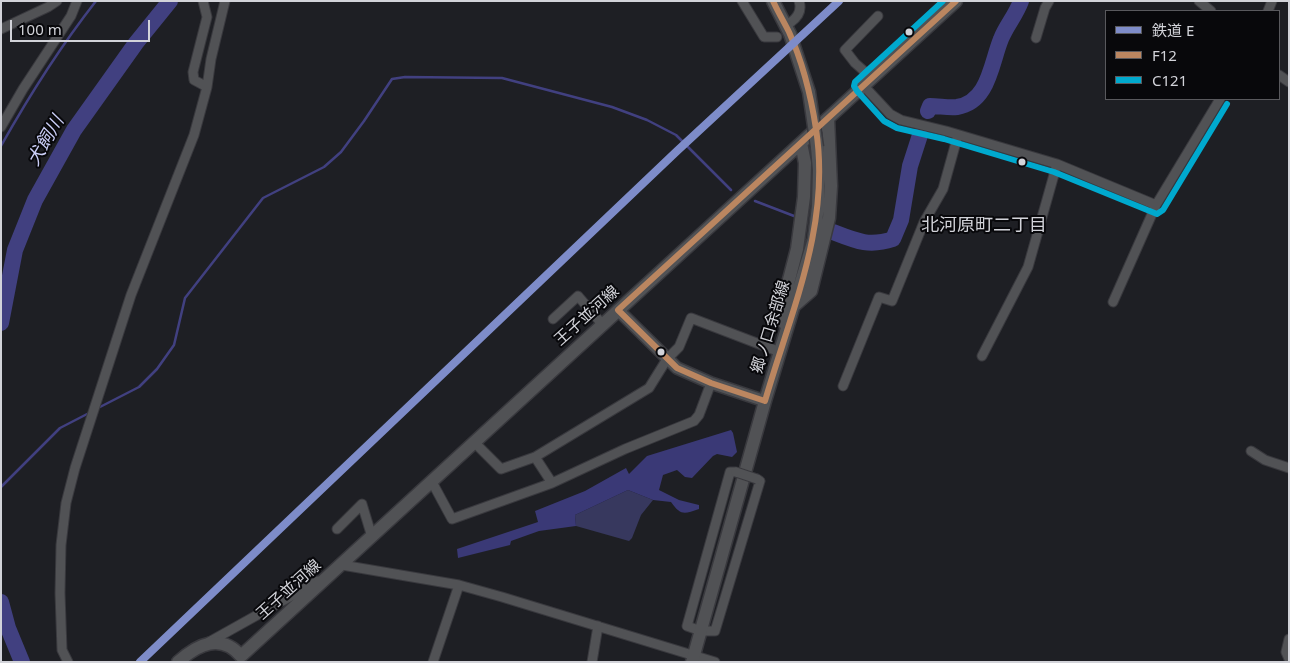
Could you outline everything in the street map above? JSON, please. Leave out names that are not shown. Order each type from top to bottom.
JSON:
[{"type":"main road","name":"郷ノ口余部線","points":[[693,659],[765,401],[814,239],[818,206],[817,146],[809,92],[791,28],[773,1]]},
{"type":"main road","name":"王子並河線","points":[[241,660],[337,568],[956,1]]},
{"type":"main road","points":[[794,306],[811,291],[829,218],[831,186],[828,118]]},
{"type":"main road","points":[[781,348],[785,295],[797,249],[804,197],[805,163],[801,143]]},
{"type":"main road","points":[[182,661],[205,645],[218,642],[227,644],[235,649],[241,660]]},
{"type":"street","points":[[1,29],[48,8],[57,1]]},
{"type":"street","points":[[1,127],[70,16],[77,1]]},
{"type":"street","points":[[203,1],[207,17],[193,72],[194,80],[207,87]]},
{"type":"street","points":[[68,662],[62,650],[60,594],[61,545],[66,503],[75,468],[131,295],[194,135],[207,87],[210,59],[225,1]]},
{"type":"street","points":[[742,1],[764,37],[776,36]]},
{"type":"street","points":[[791,28],[798,16],[799,1]]},
{"type":"street","points":[[1036,38],[1049,1]]},
{"type":"street","points":[[1199,1],[1210,10]]},
{"type":"street","points":[[878,16],[845,50],[890,114],[901,120],[1057,164],[1156,205]]},
{"type":"street","points":[[1113,302],[1156,205],[1219,100]]},
{"type":"street","points":[[843,386],[879,297],[892,301],[924,222],[943,189],[958,135]]},
{"type":"street","points":[[982,356],[1028,267],[1057,164]]},
{"type":"street","points":[[553,319],[578,296],[602,324]]},
{"type":"street","points":[[618,310],[677,368],[711,383],[765,401]]},
{"type":"street","points":[[475,443],[501,469],[536,457],[649,388],[667,359],[679,347],[691,318],[781,348]]},
{"type":"street","points":[[432,482],[452,520],[552,483],[625,449],[694,421],[699,416],[711,383]]},
{"type":"street","points":[[1252,450],[1265,460],[1289,468]]},
{"type":"street","points":[[536,457],[552,483]]},
{"type":"street","points":[[730,472],[736,472],[760,481],[715,631],[701,631],[687,626],[730,472]]},
{"type":"street","points":[[337,528],[362,504],[372,537]]},
{"type":"street","points":[[205,645],[337,568],[459,585],[598,626],[693,659],[715,662]]},
{"type":"street","points":[[433,662],[459,585]]},
{"type":"street","points":[[592,662],[598,626]]},
{"type":"street","points":[[1289,639],[1286,652],[1289,658]]},
{"type":"shaded area","points":[[731,430],[737,452],[732,457],[717,454],[713,456],[692,478],[685,477],[677,470],[663,475],[659,490],[679,500],[699,505],[699,509],[683,513],[677,510],[671,502],[653,500],[628,490],[575,515],[576,526],[539,531],[511,541],[510,545],[458,558],[457,549],[538,522],[535,511],[585,491],[626,468],[629,474],[647,456]]},
{"type":"shaded area","points":[[628,490],[653,500],[641,515],[629,541],[576,526],[575,515]]},
{"type":"waterway","points":[[1,146],[46,72],[96,1]]},
{"type":"waterway","name":"犬飼川","points":[[1,323],[15,250],[35,200],[74,130],[136,43],[170,1]]},
{"type":"waterway","points":[[928,111],[930,106],[957,107],[968,104],[976,98],[987,80],[1001,39],[1021,1]]},
{"type":"waterway","points":[[98,408],[139,387],[157,369],[174,345],[185,298],[263,198],[324,167],[341,152],[392,79],[405,77],[502,78],[612,107],[647,120],[676,135],[731,190]]},
{"type":"waterway","points":[[833,232],[870,243],[893,239],[901,220],[910,166],[920,135]]},
{"type":"waterway","points":[[755,201],[794,216]]},
{"type":"waterway","points":[[1,487],[60,428],[91,412]]},
{"type":"waterway","name":"犬飼川","points":[[1,602],[8,628],[22,662]]},
{"type":"rail line","name":"E","points":[[140,662],[677,151],[839,1]]},
{"type":"transit line","name":"F12","points":[[773,1],[789,32],[798,56],[809,92],[816,129]]},
{"type":"transit line","name":"C121","points":[[943,1],[855,82],[854,86],[857,91],[884,121],[897,128],[944,139],[1054,172],[1157,214],[1163,210],[1227,104]]},
{"type":"transit line","name":"F12","points":[[816,129],[956,1]]},
{"type":"transit line","name":"F12","points":[[816,129],[819,165],[818,199],[813,234],[797,301],[765,401],[711,383],[677,368],[618,310],[816,129]]},
{"type":"district","name":"北河原町二丁目","points":[[984,226]]}]
